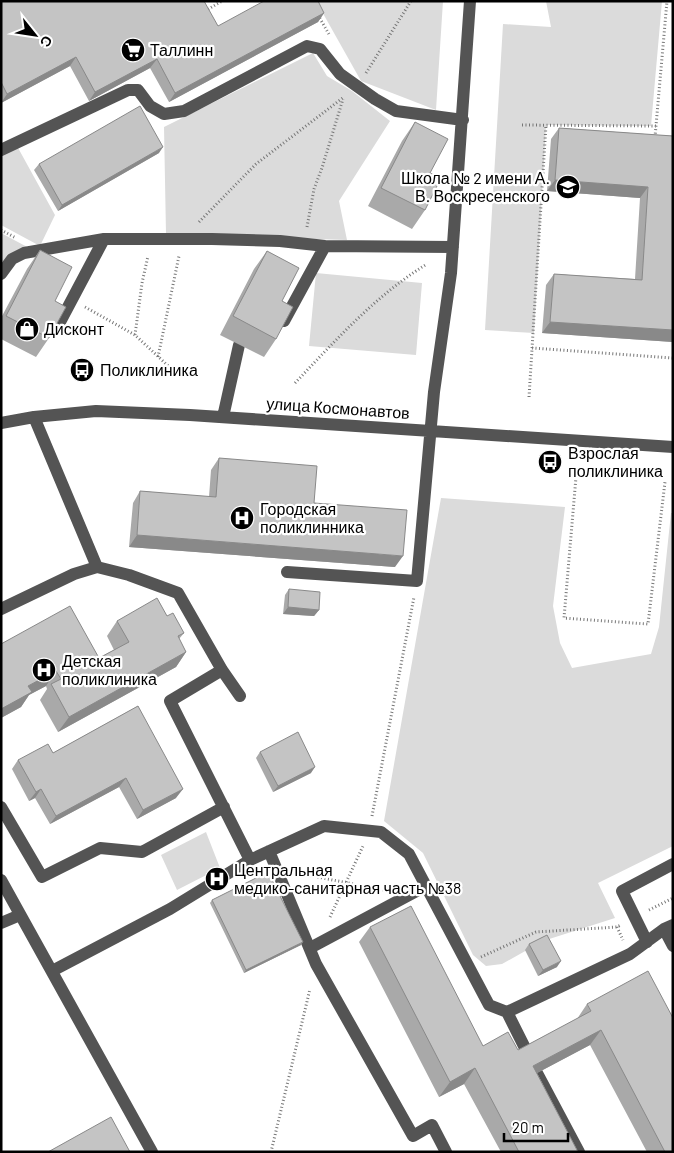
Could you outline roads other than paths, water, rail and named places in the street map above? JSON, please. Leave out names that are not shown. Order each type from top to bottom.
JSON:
[{"type":"street","points":[[287,572],[417,581],[434,392],[451,273],[470,1]]},
{"type":"street","points":[[1,150],[128,90],[138,90],[150,106],[164,114],[184,110],[307,46],[320,49],[340,74],[396,111],[462,120]]},
{"type":"street","points":[[1,274],[12,259],[24,253],[104,238],[183,238],[280,241],[325,246],[453,248]]},
{"type":"street","points":[[59,324],[104,238]]},
{"type":"street","points":[[284,321],[325,246]]},
{"type":"street","points":[[223,417],[239,345]]},
{"type":"street","name":"улица Космонавтов","points":[[1,423],[34,417],[96,412],[223,417],[673,447]]},
{"type":"street","points":[[34,417],[96,567]]},
{"type":"street","points":[[1,609],[74,574],[96,567],[128,575],[178,593],[222,670],[240,696]]},
{"type":"street","points":[[222,670],[170,701],[250,860]]},
{"type":"street","points":[[1,807],[42,878],[100,848],[142,852],[224,807]]},
{"type":"street","points":[[52,971],[170,909],[250,860],[324,826],[381,832],[409,854],[489,1005],[507,1012],[528,1054]]},
{"type":"street","points":[[269,851],[316,964],[413,1136],[432,1125],[446,1152]]},
{"type":"street","points":[[647,942],[622,891],[673,864]]},
{"type":"street","points":[[1,880],[152,1152]]},
{"type":"street","points":[[310,948],[426,886]]},
{"type":"street","points":[[1,923],[20,915]]},
{"type":"street","points":[[507,1012],[630,954],[668,927],[673,946]]},
{"type":"street","points":[[537,1073],[579,1152]]},
{"type":"place","name":"Таллинн","points":[[133,50]]},
{"type":"place","name":"Школа № 2 имени А. В. Воскресенского","points":[[568,187]]},
{"type":"place","name":"Дисконт","points":[[27,329]]},
{"type":"place","name":"Поликлиника","points":[[82,370]]},
{"type":"place","name":"Взрослая поликлиника","points":[[550,462]]},
{"type":"place","name":"Городская поликлинника","points":[[242,518]]},
{"type":"place","name":"Детская поликлиника","points":[[44,670]]},
{"type":"place","name":"Центральная медико-санитарная часть №38","points":[[217,879]]}]
